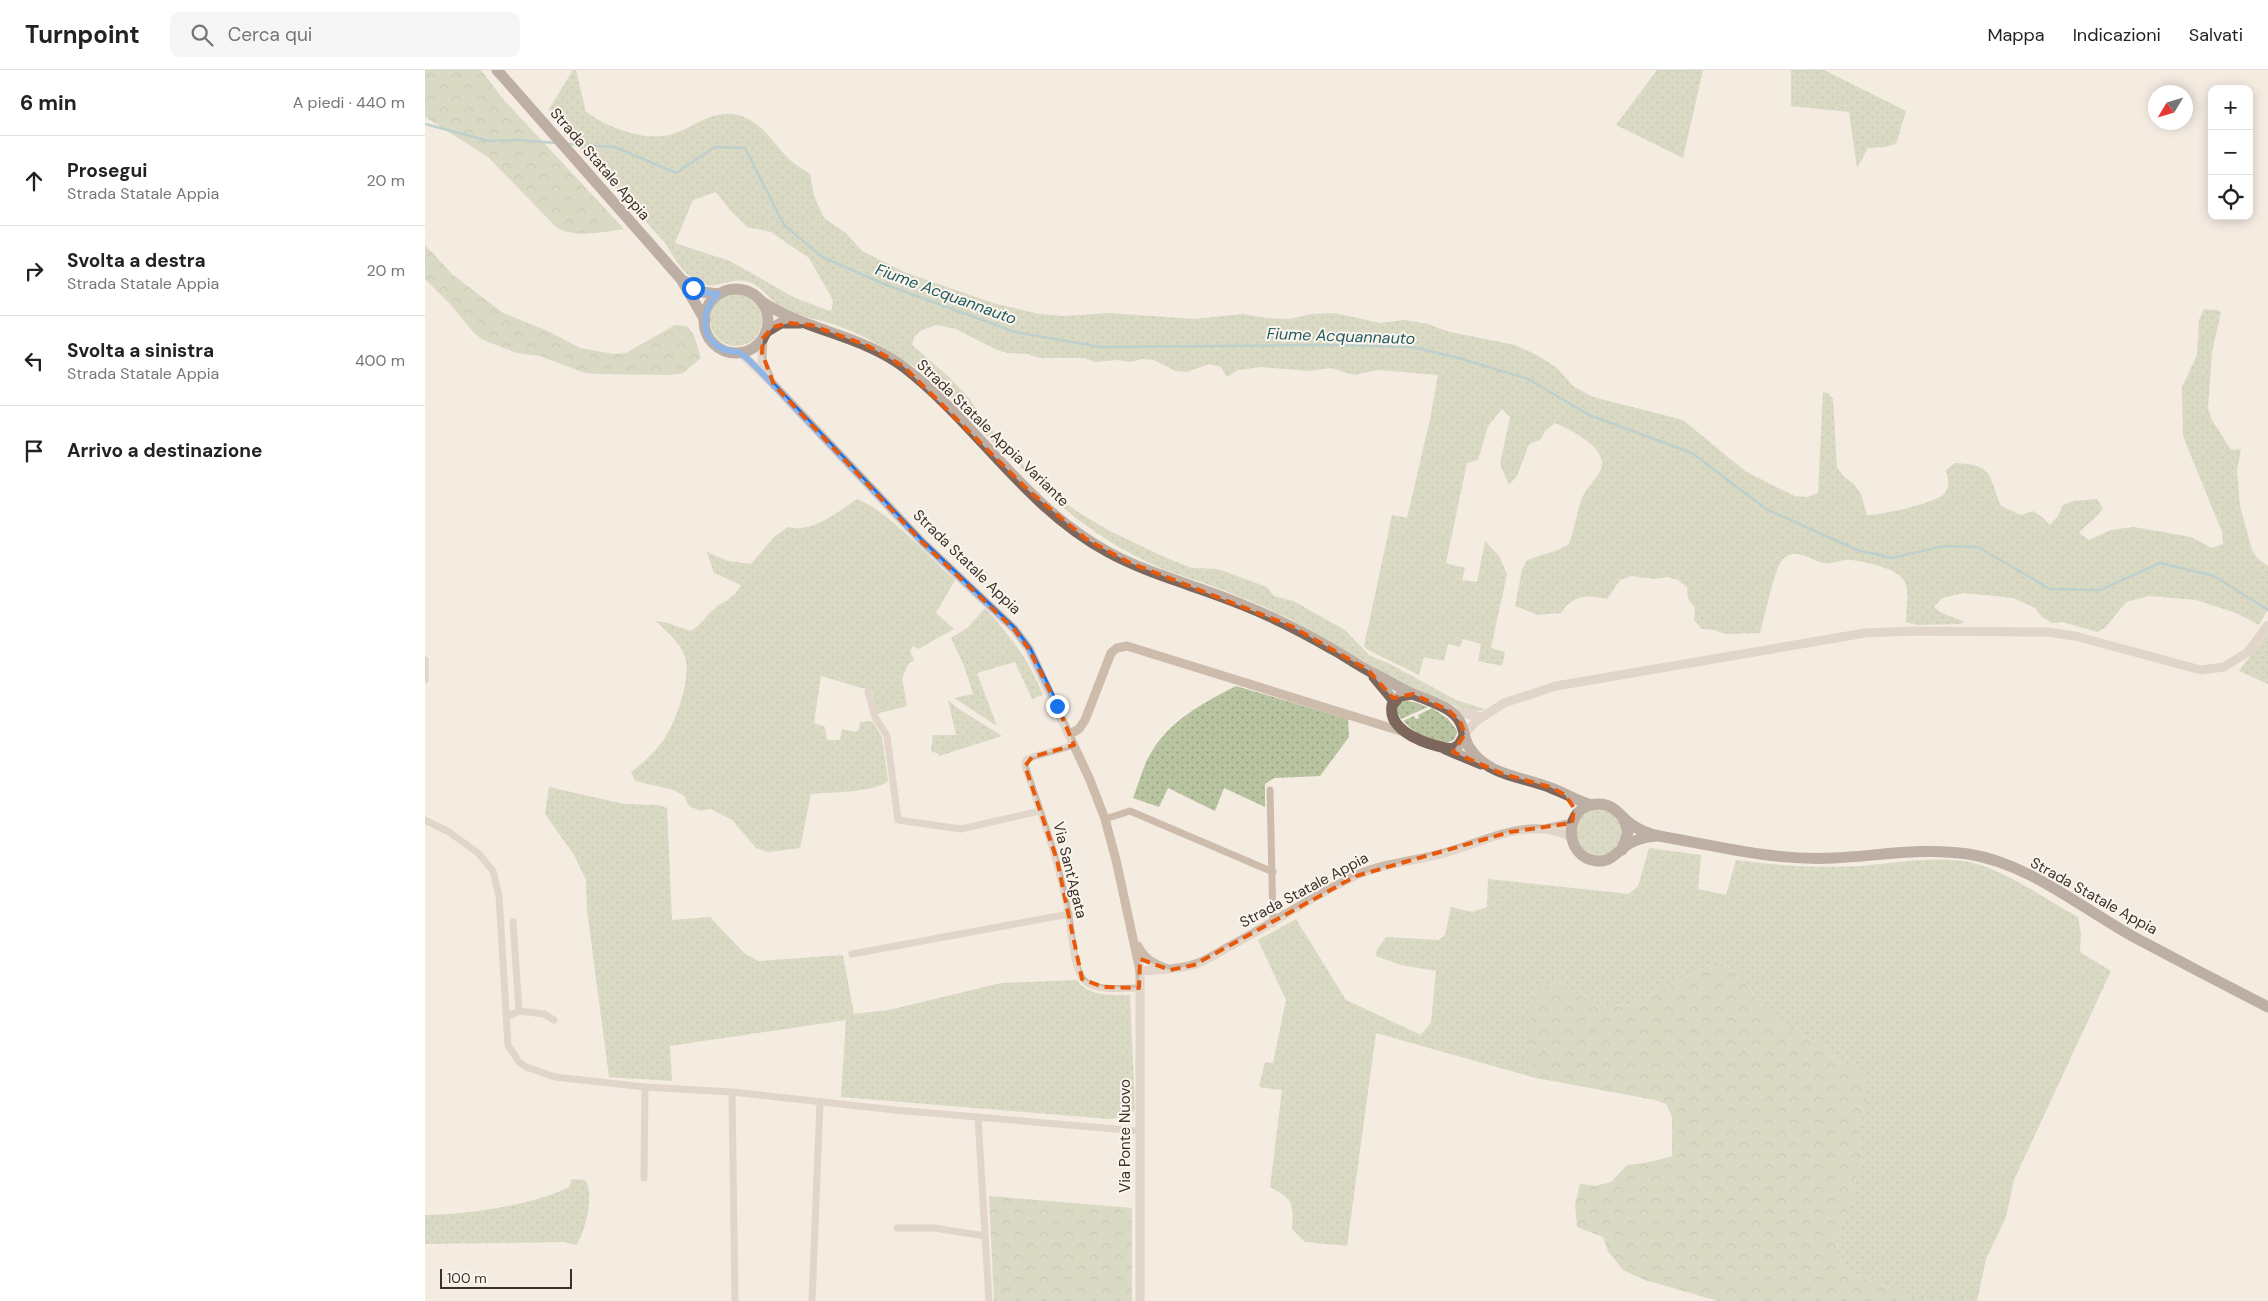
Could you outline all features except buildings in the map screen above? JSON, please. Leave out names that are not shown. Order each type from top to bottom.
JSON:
[{"type":"main road","name":"Strada Statale Appia","points":[[497,70],[681,279],[705,320],[709,336],[714,343],[728,351],[736,352]]},
{"type":"main road","name":"Strada Statale Appia","points":[[681,279],[702,292],[718,294],[736,289],[754,294],[766,310],[768,321],[764,335]]},
{"type":"main road","points":[[705,320],[708,306],[718,294]]},
{"type":"main road","name":"Strada Statale Appia Variante","points":[[761,301],[777,311],[869,346],[903,366],[930,388],[1058,518],[1106,551],[1128,562],[1242,604],[1291,626],[1368,670],[1448,710],[1460,721],[1471,751],[1493,768]]},
{"type":"main road","name":"Strada Statale Appia Variante","points":[[764,335],[781,323],[811,325]]},
{"type":"main road","points":[[736,352],[751,349],[764,335]]},
{"type":"main road","name":"Strada Statale Appia Variante","points":[[1368,670],[1393,706],[1396,722],[1408,734],[1469,760],[1514,777],[1550,787],[1592,805]]},
{"type":"main road","points":[[1393,706],[1400,696],[1413,694]]},
{"type":"main road","points":[[1443,748],[1451,749],[1459,745],[1465,735]]},
{"type":"main road","points":[[1565,795],[1574,808],[1571,837]]},
{"type":"main road","name":"Strada Statale Appia","points":[[1573,821],[1579,811],[1592,805],[1606,804],[1615,808],[1623,817],[1638,828],[1656,836],[1752,854],[1794,858],[1832,858],[1919,850],[1969,854],[2002,863],[2039,880],[2131,935],[2268,1007]]},
{"type":"main road","points":[[1622,850],[1628,832],[1623,817]]},
{"type":"main road","name":"Strada Statale Appia","points":[[1571,837],[1574,846],[1588,859],[1606,860],[1641,838],[1656,836]]},
{"type":"street","name":"Strada Statale Appia","points":[[764,335],[762,361],[774,385]]},
{"type":"street","name":"Strada Statale Appia","points":[[736,352],[741,353],[774,385],[922,542],[1014,629],[1029,649],[1070,734],[1105,819],[1116,860],[1140,971],[1170,970],[1194,965],[1273,924],[1340,884],[1379,866],[1449,852],[1510,832],[1530,828],[1561,832],[1571,837]]},
{"type":"street","points":[[1465,735],[1482,717],[1504,703],[1556,686],[1865,633],[1912,631],[2047,632],[2075,636],[2201,670],[2224,667],[2247,652],[2268,625]]},
{"type":"street","points":[[1070,734],[1079,729],[1085,720],[1111,653],[1117,648],[1127,646],[1408,734]]},
{"type":"street","points":[[425,660],[425,680]]},
{"type":"street","points":[[867,692],[875,717],[887,736],[898,820],[961,829],[1040,811]]},
{"type":"street","points":[[1374,723],[1385,718],[1393,706]]},
{"type":"street","points":[[1448,710],[1482,717]]},
{"type":"street","name":"Via Sant'Agata","points":[[1074,745],[1026,760],[1025,766],[1057,860],[1069,914],[1077,967],[1082,979],[1089,984],[1103,987],[1139,988]]},
{"type":"street","points":[[1270,790],[1273,924]]},
{"type":"street","points":[[1105,819],[1130,811],[1273,872]]},
{"type":"street","points":[[425,820],[449,832],[478,853],[493,871],[499,896],[508,1045],[519,1062],[525,1067],[555,1076],[645,1087],[732,1092],[1139,1131]]},
{"type":"street","name":"Strada Statale Appia","points":[[1544,830],[1573,821]]},
{"type":"street","points":[[853,954],[1069,914]]},
{"type":"street","points":[[513,922],[519,1011]]},
{"type":"street","name":"Strada Statale Appia","points":[[1132,936],[1143,954],[1153,963],[1170,970]]},
{"type":"street","name":"Via Ponte Nuovo","points":[[1140,971],[1140,1301]]},
{"type":"street","points":[[507,1017],[519,1011],[544,1014],[554,1020]]},
{"type":"street","points":[[644,1178],[645,1087]]},
{"type":"street","points":[[732,1092],[735,1301]]},
{"type":"street","points":[[812,1301],[820,1101]]},
{"type":"street","points":[[978,1117],[989,1301]]},
{"type":"street","points":[[897,1228],[934,1228],[985,1236]]},
{"type":"highlighted area","points":[[789,323],[811,325],[868,346],[903,366],[1029,491],[1086,539],[1128,562],[1291,626],[1368,670],[1393,698],[1413,694],[1448,710],[1460,721],[1465,734],[1453,752],[1503,774],[1550,787],[1565,795],[1574,808],[1572,823],[1510,832],[1356,876],[1194,965],[1170,970],[1140,959],[1139,988],[1103,987],[1082,979],[1057,860],[1025,766],[1032,757],[1074,745],[1057,705],[1029,649],[1014,629],[922,542],[774,385],[762,353],[763,338],[773,327]]},
{"type":"green space","points":[[425,70],[481,70],[503,99],[624,229],[581,234],[564,231],[556,227],[488,157],[425,117]]},
{"type":"green space","points":[[573,70],[576,70],[586,112],[604,123],[625,131],[647,136],[669,135],[721,114],[731,114],[749,119],[762,129],[796,165],[810,174],[814,196],[824,218],[846,233],[862,251],[904,272],[993,303],[1039,314],[1063,316],[1109,313],[1195,319],[1242,314],[1289,319],[1312,314],[1335,313],[1380,323],[1404,320],[1428,324],[1450,332],[1515,345],[1537,355],[1557,368],[1573,386],[1593,397],[1683,420],[1745,471],[1795,496],[1807,497],[1818,493],[1823,392],[1828,393],[1833,399],[1837,467],[1861,494],[1867,515],[1908,508],[1941,497],[1948,487],[1946,470],[1955,463],[1968,464],[1977,466],[1988,473],[2001,506],[2021,515],[2033,511],[2050,525],[2058,516],[2063,505],[2074,501],[2097,499],[2103,509],[2079,533],[2089,540],[2111,530],[2134,527],[2191,537],[2212,548],[2223,544],[2222,532],[2183,436],[2182,387],[2197,355],[2199,320],[2204,309],[2216,310],[2221,312],[2212,352],[2208,409],[2212,420],[2231,450],[2241,449],[2237,471],[2240,506],[2252,550],[2258,559],[2268,566],[2268,609],[2259,625],[2236,613],[2196,600],[2149,596],[2126,602],[2105,628],[2097,632],[2063,622],[2052,623],[2042,617],[2035,608],[2013,598],[1964,593],[1942,598],[1934,607],[1964,622],[1961,624],[1917,625],[1906,622],[1906,584],[1894,572],[1861,561],[1847,560],[1824,563],[1803,555],[1793,554],[1787,556],[1779,565],[1760,633],[1725,634],[1714,630],[1702,629],[1694,620],[1695,608],[1688,599],[1687,587],[1678,580],[1667,577],[1655,579],[1631,576],[1620,580],[1607,599],[1581,597],[1565,607],[1561,613],[1538,615],[1515,606],[1522,570],[1527,560],[1558,550],[1569,544],[1582,498],[1599,473],[1602,461],[1594,447],[1586,440],[1555,423],[1546,430],[1540,440],[1529,444],[1517,476],[1509,485],[1500,464],[1510,417],[1502,409],[1488,426],[1478,460],[1467,463],[1446,563],[1465,568],[1462,580],[1477,582],[1485,541],[1499,556],[1507,574],[1491,648],[1505,652],[1502,666],[1478,661],[1481,644],[1463,639],[1460,647],[1448,644],[1444,661],[1424,657],[1419,675],[1368,650],[1364,646],[1392,515],[1407,518],[1430,419],[1438,375],[1378,370],[1354,375],[1331,368],[1308,371],[1261,367],[1238,370],[1227,377],[1221,367],[1209,364],[1187,372],[1175,371],[1154,360],[1095,362],[1084,358],[1039,358],[1028,354],[1008,353],[997,350],[956,329],[936,325],[920,331],[914,337],[912,345],[948,376],[969,398],[987,425],[1005,442],[1037,481],[1053,495],[1081,514],[1110,531],[1192,568],[1218,569],[1267,587],[1274,596],[1293,601],[1345,630],[1370,656],[1388,663],[1456,700],[1485,709],[1471,711],[1449,704],[1388,675],[1286,617],[1223,590],[1158,567],[1106,539],[1073,516],[1043,490],[1008,452],[1005,443],[999,449],[943,390],[905,361],[873,342],[847,329],[788,310],[777,304],[760,288],[747,281],[738,280],[715,285],[699,283],[686,272],[674,258],[666,244],[555,120],[549,109]],"holes":[[[716,192],[747,227],[771,232],[809,258],[833,300],[832,309],[830,311],[795,298],[730,261],[675,243],[693,200]]]},
{"type":"green space","points":[[1657,70],[1703,70],[1683,158],[1616,125]]},
{"type":"green space","points":[[1791,70],[1824,70],[1906,111],[1896,144],[1868,148],[1857,168],[1849,112],[1791,106]]},
{"type":"green space","points":[[425,245],[453,275],[503,313],[548,331],[580,348],[614,354],[626,353],[675,325],[687,326],[694,335],[701,358],[683,373],[671,375],[597,374],[585,373],[540,356],[517,353],[483,340],[474,333],[452,306],[425,279]]},
{"type":"green space","points":[[736,294],[746,296],[754,302],[760,310],[762,320],[760,330],[754,338],[746,344],[736,346],[726,344],[718,338],[712,330],[710,320],[712,310],[718,302],[726,296]]},
{"type":"green space","points":[[857,499],[883,514],[955,580],[936,613],[954,629],[918,649],[913,646],[910,651],[914,661],[909,663],[902,678],[907,706],[876,714],[872,691],[821,676],[814,723],[825,727],[827,740],[840,740],[842,729],[857,732],[860,722],[872,721],[882,737],[888,781],[873,788],[862,790],[811,794],[800,848],[768,852],[756,848],[732,820],[711,809],[700,811],[689,806],[684,796],[674,790],[635,781],[631,772],[644,762],[662,742],[672,724],[681,701],[686,677],[687,666],[683,652],[673,638],[656,621],[690,631],[738,590],[741,585],[714,573],[707,552],[728,561],[751,564],[774,537],[788,527],[797,528],[815,525]]},
{"type":"green space","points":[[985,608],[1018,648],[1043,695],[1032,699],[1015,662],[977,673],[997,726],[954,698],[973,694],[964,666],[951,638],[967,628]]},
{"type":"green space","points":[[2268,633],[2268,684],[2239,671]]},
{"type":"green space","points":[[1236,686],[1348,719],[1349,737],[1320,776],[1274,778],[1265,784],[1265,807],[1224,788],[1215,811],[1168,788],[1159,807],[1133,798],[1149,756],[1169,729],[1189,713]]},
{"type":"green space","points":[[948,700],[1002,736],[939,756],[939,753],[931,752],[933,735],[956,735]]},
{"type":"green space","points":[[1404,701],[1428,707],[1401,719],[1397,712],[1397,706]]},
{"type":"green space","points":[[1432,708],[1448,719],[1456,729],[1457,733],[1454,740],[1447,742],[1434,741],[1420,734],[1403,721],[1414,716],[1416,719],[1419,718],[1418,715]]},
{"type":"green space","points":[[549,787],[624,804],[658,805],[667,808],[672,920],[710,917],[745,954],[759,961],[843,955],[854,1014],[889,1010],[1001,983],[1077,980],[1087,990],[1101,994],[1130,995],[1135,1110],[1127,1116],[1109,1119],[841,1097],[846,1020],[670,1046],[672,1081],[609,1077],[587,910],[586,880],[574,855],[545,814]]},
{"type":"green space","points":[[1595,809],[1603,809],[1612,813],[1618,819],[1622,832],[1618,845],[1612,851],[1603,855],[1595,855],[1586,851],[1580,845],[1576,836],[1576,828],[1580,819],[1586,813]]},
{"type":"green space","points":[[1649,848],[1701,855],[1698,889],[1726,895],[1736,860],[1783,865],[1831,867],[1932,860],[1973,863],[1999,872],[2078,917],[2081,934],[2080,952],[2111,971],[2014,1180],[2006,1217],[1986,1259],[1977,1301],[1911,1301],[1891,1288],[1847,1272],[1836,1251],[1841,1227],[1850,1205],[1855,1182],[1863,1160],[1858,1138],[1861,1115],[1861,1070],[1839,1062],[1823,1045],[1780,1025],[1764,1009],[1737,971],[1716,962],[1631,1004],[1600,1008],[1560,982],[1537,988],[1530,1059],[1536,1078],[1376,1033],[1347,1246],[1305,1242],[1292,1229],[1293,1213],[1288,1199],[1270,1187],[1282,1090],[1259,1087],[1265,1062],[1273,1063],[1286,1000],[1258,940],[1296,919],[1346,1000],[1421,1035],[1431,1022],[1436,971],[1401,965],[1376,956],[1377,950],[1386,937],[1439,940],[1445,935],[1451,907],[1472,912],[1487,907],[1488,879],[1629,894],[1638,886]]},
{"type":"green space","points":[[1716,962],[1737,971],[1764,1009],[1780,1025],[1823,1045],[1839,1062],[1861,1070],[1867,1093],[1858,1138],[1863,1160],[1855,1182],[1850,1205],[1841,1227],[1836,1251],[1847,1272],[1891,1288],[1911,1301],[1718,1301],[1645,1280],[1623,1270],[1608,1251],[1603,1237],[1577,1227],[1575,1204],[1580,1184],[1595,1186],[1611,1182],[1627,1165],[1650,1162],[1672,1156],[1672,1117],[1666,1104],[1655,1100],[1536,1078],[1530,1059],[1528,1035],[1537,988],[1560,982],[1600,1008],[1631,1004]]},
{"type":"green space","points":[[572,1179],[585,1180],[589,1194],[588,1213],[583,1232],[576,1245],[565,1242],[425,1244],[425,1215],[479,1211],[518,1204],[554,1194],[569,1187]]},
{"type":"green space","points":[[989,1196],[1132,1208],[1132,1301],[994,1301]]},
{"type":"waterway","name":"Fiume Acquannauto","points":[[425,124],[489,141],[517,140],[556,143]]},
{"type":"waterway","name":"Fiume Acquannauto","points":[[567,144],[615,147],[676,173],[715,147],[745,148],[784,225],[822,257],[884,284],[1015,332],[1101,347],[1332,345],[1412,347],[1455,357],[1528,379],[1589,415],[1692,453],[1766,509],[1857,550],[1892,558],[1944,546],[1978,547],[2050,589],[2100,590],[2160,563],[2214,576],[2268,610]]},
{"type":"route","points":[[693,288],[710,294],[718,294],[705,313],[706,328],[714,343],[728,351],[741,353],[758,369],[922,542],[1014,629],[1029,649],[1057,706]]}]
